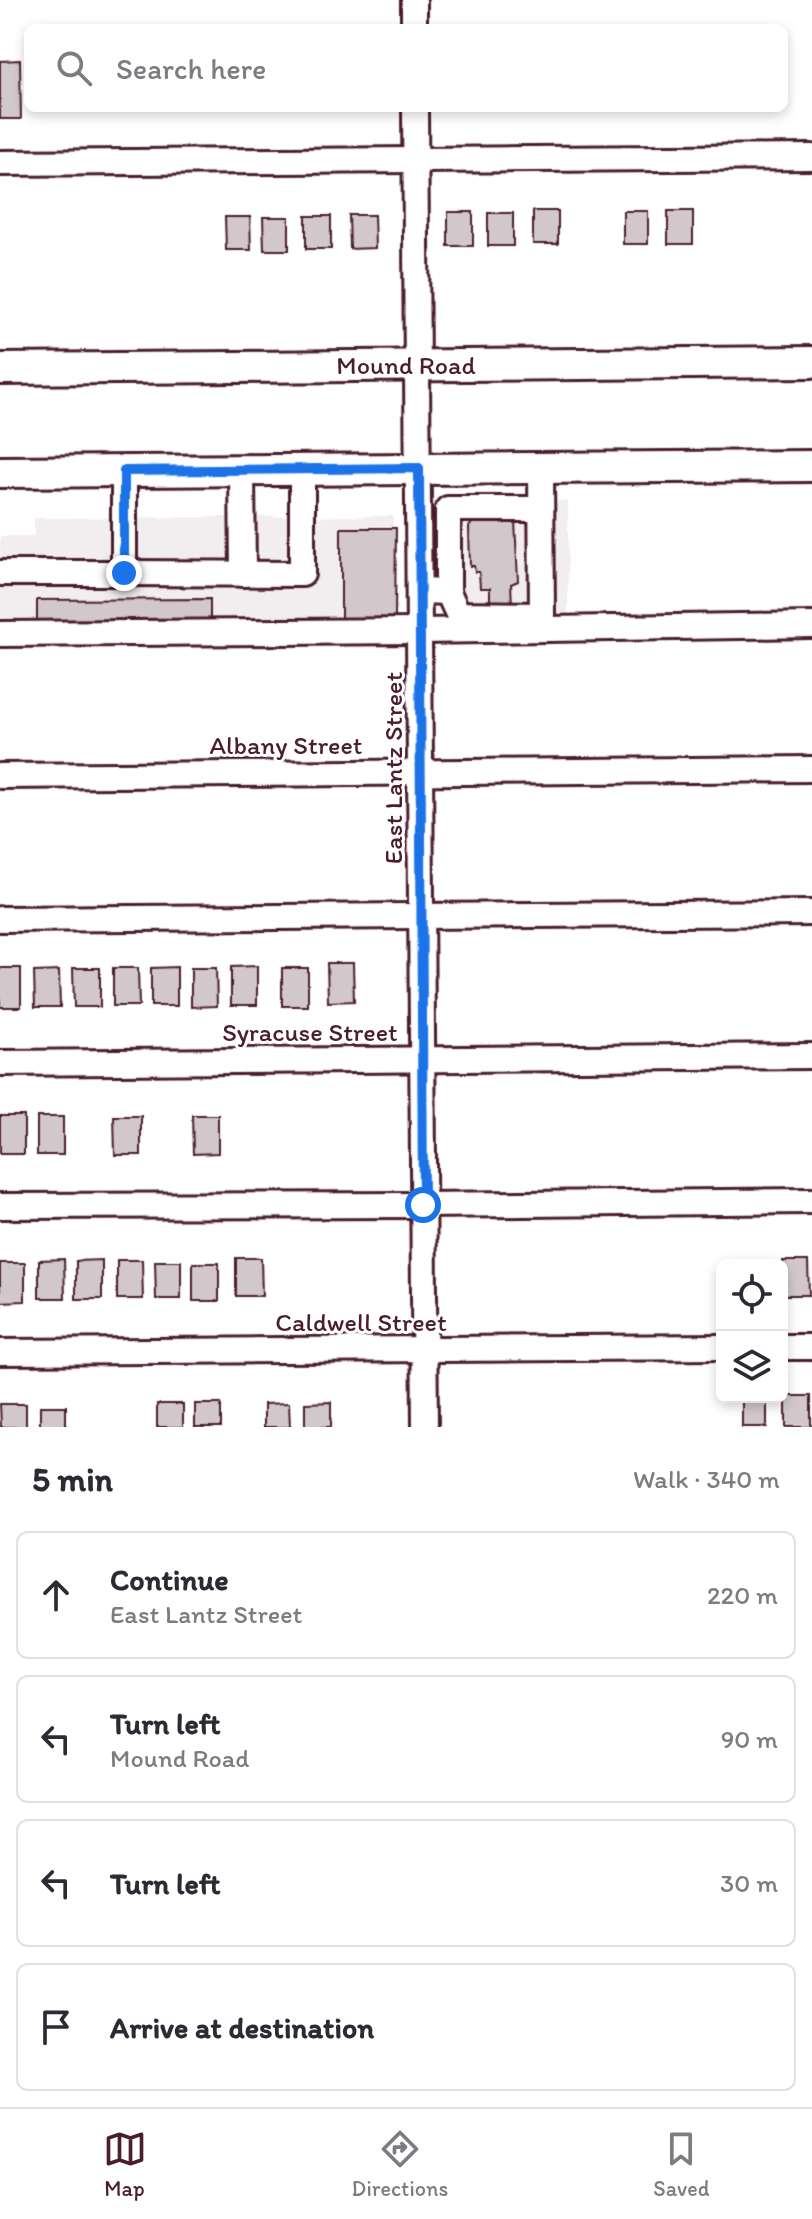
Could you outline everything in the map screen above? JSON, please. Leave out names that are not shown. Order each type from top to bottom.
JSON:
[{"type":"main road","name":"Mound Road","points":[[0,369],[812,362]]},
{"type":"main road","points":[[0,472],[812,466]]},
{"type":"street","points":[[414,0],[414,24]]},
{"type":"street","name":"East Lantz Street","points":[[415,112],[425,1427]]},
{"type":"street","points":[[0,163],[812,157]]},
{"type":"street","points":[[541,468],[542,615],[458,614],[448,592],[448,509],[541,509]]},
{"type":"street","points":[[0,573],[302,574],[302,469]]},
{"type":"street","points":[[242,470],[243,574]]},
{"type":"street","points":[[124,471],[124,573]]},
{"type":"street","points":[[420,591],[448,592]]},
{"type":"street","points":[[0,634],[812,625]]},
{"type":"street","name":"Albany Street","points":[[0,776],[812,769]]},
{"type":"street","points":[[0,919],[812,913]]},
{"type":"street","name":"Syracuse Street","points":[[0,1063],[812,1056]]},
{"type":"street","points":[[0,1206],[812,1201]]},
{"type":"street","name":"Caldwell Street","points":[[0,1352],[716,1347]]},
{"type":"street","points":[[788,1347],[812,1347]]},
{"type":"shaded area","points":[[568,501],[568,622],[441,622],[440,502]]},
{"type":"shaded area","points":[[393,516],[393,621],[0,624],[0,536],[34,536],[34,518]]},
{"type":"building","points":[[20,60],[21,119],[0,119],[0,61]]},
{"type":"building","points":[[533,211],[558,211],[558,244],[533,244]]},
{"type":"building","points":[[623,211],[648,211],[648,244],[623,244]]},
{"type":"building","points":[[668,211],[693,211],[693,244],[668,244]]},
{"type":"building","points":[[448,212],[473,212],[473,246],[448,246]]},
{"type":"building","points":[[488,213],[513,213],[513,246],[488,246]]},
{"type":"building","points":[[349,215],[374,215],[375,248],[350,249]]},
{"type":"building","points":[[306,216],[331,216],[331,249],[306,249]]},
{"type":"building","points":[[225,217],[250,217],[251,250],[226,250]]},
{"type":"building","points":[[263,217],[289,217],[289,250],[264,250]]},
{"type":"building","points":[[515,521],[518,581],[511,584],[512,605],[490,605],[490,588],[480,588],[479,572],[470,566],[469,527],[473,522]]},
{"type":"building","points":[[341,528],[396,528],[395,618],[341,618]]},
{"type":"building","points":[[210,599],[210,622],[37,624],[37,600]]},
{"type":"building","points":[[327,963],[353,963],[354,1001],[328,1002]]},
{"type":"building","points":[[257,966],[257,1005],[231,1005],[231,967]]},
{"type":"building","points":[[177,967],[177,1006],[151,1006],[151,968]]},
{"type":"building","points":[[0,968],[21,968],[21,1007],[0,1007]]},
{"type":"building","points":[[73,968],[100,968],[100,1007],[74,1007]]},
{"type":"building","points":[[113,968],[138,968],[139,1006],[113,1006]]},
{"type":"building","points":[[191,968],[216,968],[217,1006],[191,1007]]},
{"type":"building","points":[[282,968],[308,968],[308,1006],[282,1006]]},
{"type":"building","points":[[59,971],[60,1007],[35,1007],[34,972]]},
{"type":"building","points":[[192,1115],[218,1115],[218,1153],[193,1154]]},
{"type":"building","points":[[0,1116],[24,1116],[24,1154],[0,1154]]},
{"type":"building","points":[[114,1116],[141,1116],[141,1155],[115,1155]]},
{"type":"building","points":[[37,1117],[63,1117],[63,1155],[37,1155]]},
{"type":"building","points":[[236,1258],[261,1258],[262,1296],[236,1296]]},
{"type":"building","points":[[64,1259],[65,1298],[39,1298],[39,1260]]},
{"type":"building","points":[[102,1260],[102,1299],[76,1299],[76,1261]]},
{"type":"building","points":[[117,1260],[142,1260],[143,1299],[117,1299]]},
{"type":"building","points":[[155,1261],[181,1261],[181,1299],[156,1299]]},
{"type":"building","points":[[788,1261],[808,1261],[809,1295],[788,1295]]},
{"type":"building","points":[[0,1263],[25,1263],[25,1301],[0,1302]]},
{"type":"building","points":[[193,1263],[219,1263],[219,1301],[193,1301]]},
{"type":"building","points":[[788,1396],[811,1396],[811,1427],[786,1427]]},
{"type":"building","points":[[331,1402],[331,1427],[305,1427],[305,1403]]},
{"type":"building","points":[[289,1403],[290,1427],[264,1427],[264,1404]]},
{"type":"building","points":[[742,1403],[767,1403],[767,1427],[742,1427]]},
{"type":"building","points":[[0,1404],[26,1404],[26,1427],[1,1427]]},
{"type":"building","points":[[157,1404],[183,1404],[183,1427],[157,1427]]},
{"type":"building","points":[[195,1404],[221,1404],[221,1427],[195,1427]]},
{"type":"building","points":[[40,1406],[66,1406],[66,1427],[40,1427]]},
{"type":"route","points":[[124,573],[124,471],[419,468],[423,1205]]}]
